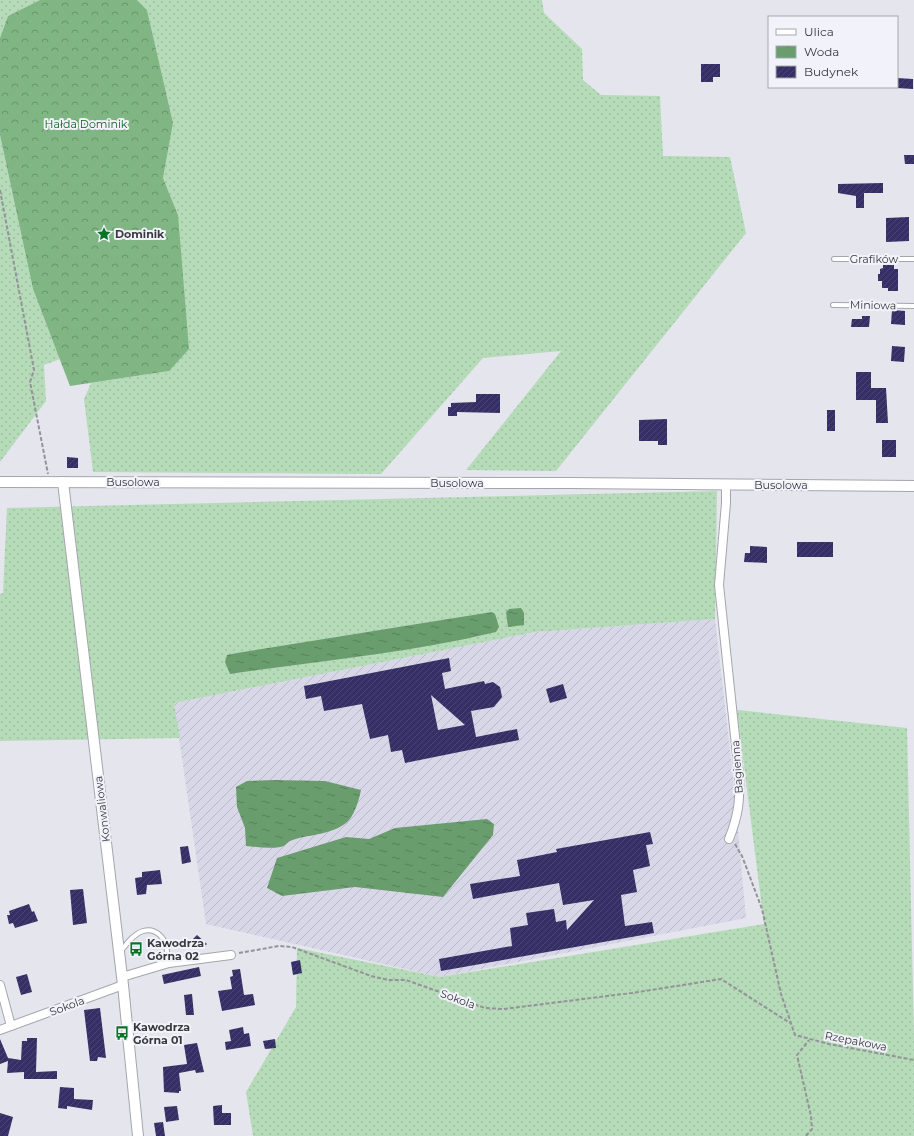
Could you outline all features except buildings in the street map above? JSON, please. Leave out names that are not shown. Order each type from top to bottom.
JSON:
[{"type":"street","name":"Busolowa","points":[[0,482],[571,483],[914,486]]},
{"type":"street","name":"Konwaliowa","points":[[63,482],[119,954],[138,1136]]},
{"type":"street","name":"Bagienna","points":[[726,485],[726,503],[719,585],[739,774],[740,797],[738,817],[729,839]]},
{"type":"street","name":"Sokola","points":[[0,1030],[164,965],[230,955]]},
{"type":"street","points":[[0,985],[11,1026]]},
{"type":"lane","name":"Grafików","points":[[834,259],[914,259]]},
{"type":"lane","name":"Miniowa","points":[[833,305],[914,306]]},
{"type":"lane","points":[[119,954],[134,936],[142,931],[151,931],[158,933],[165,941],[167,952],[164,965]]},
{"type":"path","points":[[0,190],[34,370],[30,382],[50,483]]},
{"type":"path","points":[[729,839],[737,846],[742,856],[762,909],[767,938],[790,1023]]},
{"type":"path","name":"Sokola","points":[[230,955],[279,946],[292,947],[371,976],[388,980],[406,980],[485,1008],[503,1009],[632,993],[721,979],[790,1023]]},
{"type":"path","name":"Rzepakowa","points":[[790,1023],[795,1035],[809,1040],[914,1060]]},
{"type":"path","points":[[806,1136],[812,1129],[811,1116],[797,1055],[809,1040]]},
{"type":"shaded area","points":[[0,0],[40,0],[8,16],[0,38]]},
{"type":"shaded area","points":[[137,0],[542,0],[544,13],[582,49],[583,80],[601,95],[660,96],[663,156],[730,157],[746,233],[556,471],[466,470],[561,351],[483,358],[381,474],[93,472],[84,399],[91,383],[169,371],[178,215],[163,178],[173,123],[147,10]]},
{"type":"shaded area","points":[[0,135],[33,289],[60,359],[44,365],[46,401],[0,462]]},
{"type":"shaded area","points":[[717,491],[715,619],[535,632],[174,703],[180,738],[0,741],[0,594],[3,593],[7,508]]},
{"type":"shaded area","points":[[715,619],[733,777],[746,918],[440,977],[206,924],[174,703],[535,632]]},
{"type":"shaded area","points":[[737,710],[907,728],[914,1037],[914,1136],[253,1136],[246,1092],[296,1007],[297,948],[440,977],[764,924]]},
{"type":"green space","name":"Hałda Dominik","points":[[40,0],[137,0],[147,10],[173,123],[163,178],[178,215],[189,349],[169,371],[70,386],[33,289],[0,135],[0,38],[8,16]]},
{"type":"water","points":[[521,608],[524,613],[524,625],[508,627],[506,612],[509,609]]},
{"type":"water","points":[[492,612],[495,614],[499,627],[496,632],[430,646],[230,674],[225,662],[227,655],[237,653]]},
{"type":"water","points":[[247,781],[325,781],[361,790],[354,813],[346,823],[339,827],[325,833],[290,841],[281,847],[267,848],[246,846],[245,828],[237,807],[236,787]]},
{"type":"water","points":[[487,819],[494,824],[493,835],[443,897],[355,887],[282,896],[267,888],[277,858],[346,837],[369,839],[395,828]]},
{"type":"place","name":"Dominik","points":[[104,234]]},
{"type":"place","name":"Kawodrza Górna 02","points":[[136,949]]},
{"type":"place","name":"Kawodrza Górna 01","points":[[122,1033]]}]
